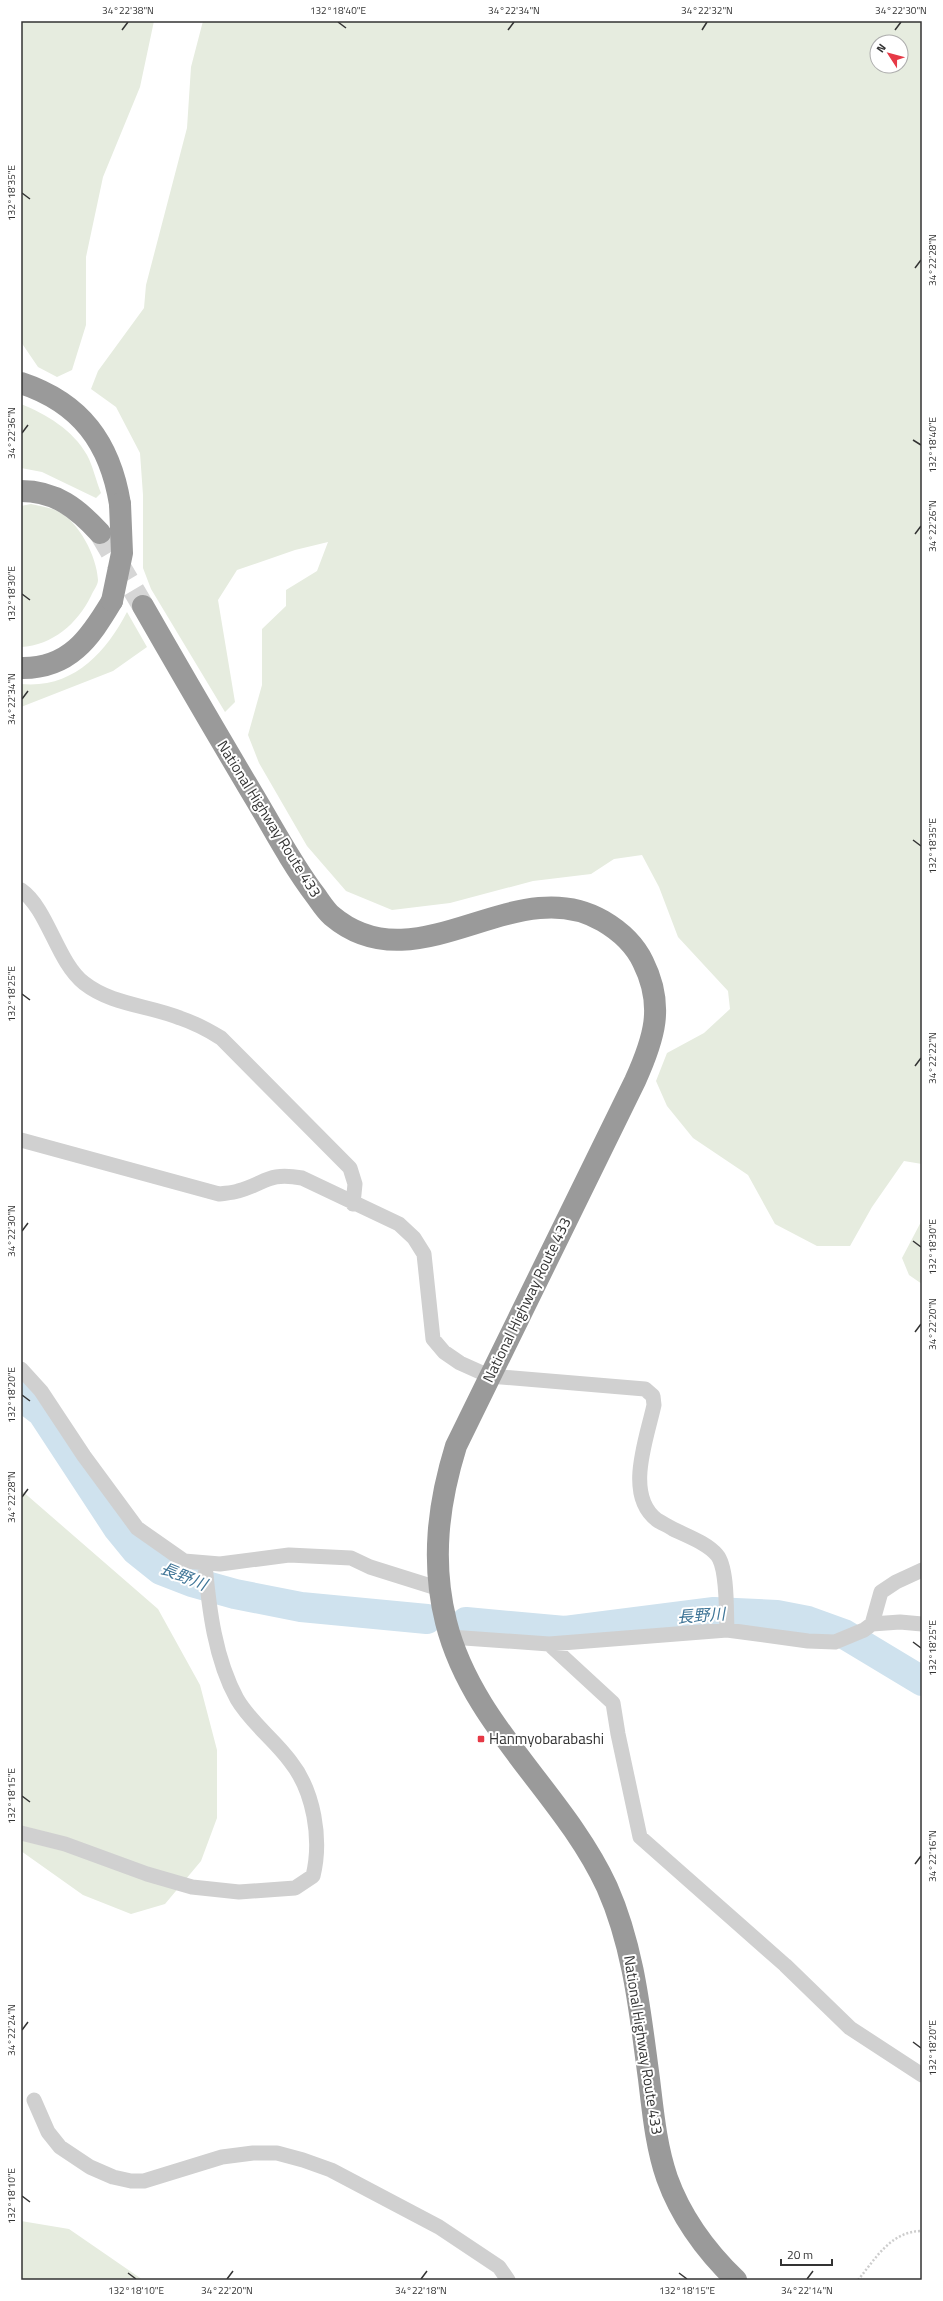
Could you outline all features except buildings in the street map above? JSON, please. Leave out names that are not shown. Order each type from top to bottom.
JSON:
[{"type":"highway","points":[[21,383],[49,394],[68,406],[89,426],[109,458],[116,479],[120,504],[122,553],[112,601],[94,632],[78,648],[58,660],[47,664],[21,668]]},
{"type":"highway","points":[[21,491],[39,492],[61,500],[80,512],[100,533]]},
{"type":"highway","name":"National Highway Route 433","points":[[142,606],[299,873],[331,916],[360,934],[393,941],[428,937],[540,907],[563,906],[597,917],[620,931],[639,954],[650,977],[655,1012],[651,1044],[632,1088],[489,1376],[456,1446],[447,1475],[441,1504],[438,1534],[440,1589],[450,1637],[466,1678],[480,1705],[566,1820],[588,1852],[606,1886],[621,1922],[632,1960],[658,2147],[668,2179],[681,2209],[698,2238],[719,2264],[736,2280]]},
{"type":"street","points":[[21,890],[31,897],[62,955],[81,981],[96,993],[117,1001],[179,1017],[205,1028],[221,1038],[350,1168],[355,1184],[353,1204]]},
{"type":"street","points":[[21,1140],[219,1194],[239,1191],[265,1179],[285,1175],[302,1178],[353,1204],[399,1224],[414,1238],[424,1254],[433,1339],[444,1352],[489,1376],[645,1389],[653,1396],[654,1406],[639,1468],[639,1488],[646,1506],[656,1520],[706,1546],[718,1556],[724,1577],[727,1630]]},
{"type":"street","points":[[21,1369],[41,1391],[84,1456],[137,1528],[184,1561],[205,1564],[289,1555],[351,1558],[370,1567],[440,1589]]},
{"type":"street","points":[[21,1833],[65,1844],[147,1874],[192,1887],[239,1892],[295,1888],[313,1876],[316,1849],[309,1796],[303,1780],[290,1760],[253,1722],[237,1698],[218,1651],[205,1564]]},
{"type":"street","points":[[868,1627],[881,1592],[922,1570]]},
{"type":"street","points":[[450,1637],[549,1644],[727,1630],[808,1641],[835,1642],[868,1627],[900,1622],[922,1624]]},
{"type":"street","points":[[549,1644],[613,1703],[618,1734],[640,1837],[785,1965],[850,2028],[922,2074]]},
{"type":"street","points":[[34,2100],[48,2132],[60,2147],[90,2167],[114,2177],[130,2181],[144,2181],[222,2158],[253,2153],[277,2153],[331,2170],[439,2227],[500,2267],[508,2280]]},
{"type":"path","points":[[858,2280],[887,2244],[908,2231],[922,2231]]},
{"type":"shaded area","points":[[21,21],[154,21],[140,87],[103,177],[86,257],[86,325],[72,370],[57,377],[38,367],[21,342]]},
{"type":"shaded area","points":[[203,21],[922,21],[922,1164],[904,1161],[872,1207],[850,1246],[817,1246],[775,1224],[748,1175],[693,1138],[667,1106],[656,1081],[667,1053],[704,1033],[730,1009],[728,991],[678,937],[659,887],[642,855],[614,859],[591,874],[533,881],[450,903],[392,910],[346,891],[307,846],[259,763],[248,735],[262,685],[262,629],[286,606],[286,590],[317,571],[328,542],[295,550],[237,570],[218,600],[235,702],[225,712],[151,589],[143,568],[143,495],[140,453],[116,407],[91,389],[98,371],[144,308],[146,285],[187,128],[191,67]]},
{"type":"shaded area","points":[[21,404],[58,424],[81,446],[89,459],[101,493],[96,498],[42,472],[21,468]]},
{"type":"shaded area","points":[[31,504],[57,511],[73,523],[90,551],[97,571],[98,582],[79,616],[63,631],[43,642],[21,647],[21,506]]},
{"type":"shaded area","points":[[127,612],[147,647],[113,671],[21,707],[21,684],[39,684],[56,681],[85,666],[108,642]]},
{"type":"shaded area","points":[[922,1220],[922,1284],[909,1275],[902,1258]]},
{"type":"shaded area","points":[[21,1490],[158,1609],[200,1685],[217,1750],[217,1818],[201,1861],[165,1904],[131,1914],[83,1895],[21,1851]]},
{"type":"shaded area","points":[[21,2221],[69,2229],[143,2280],[21,2280]]},
{"type":"waterway","name":"長野川","points":[[21,1396],[42,1412],[118,1528],[136,1550],[161,1570],[192,1582],[235,1594],[301,1607],[427,1619]]},
{"type":"waterway","name":"長野川","points":[[466,1622],[565,1631],[714,1612],[777,1615],[808,1621],[844,1634],[922,1681]]},
{"type":"tunnel","points":[[100,533],[143,606]]},
{"type":"place","name":"Hanmyobarabashi","points":[[481,1739]]}]
